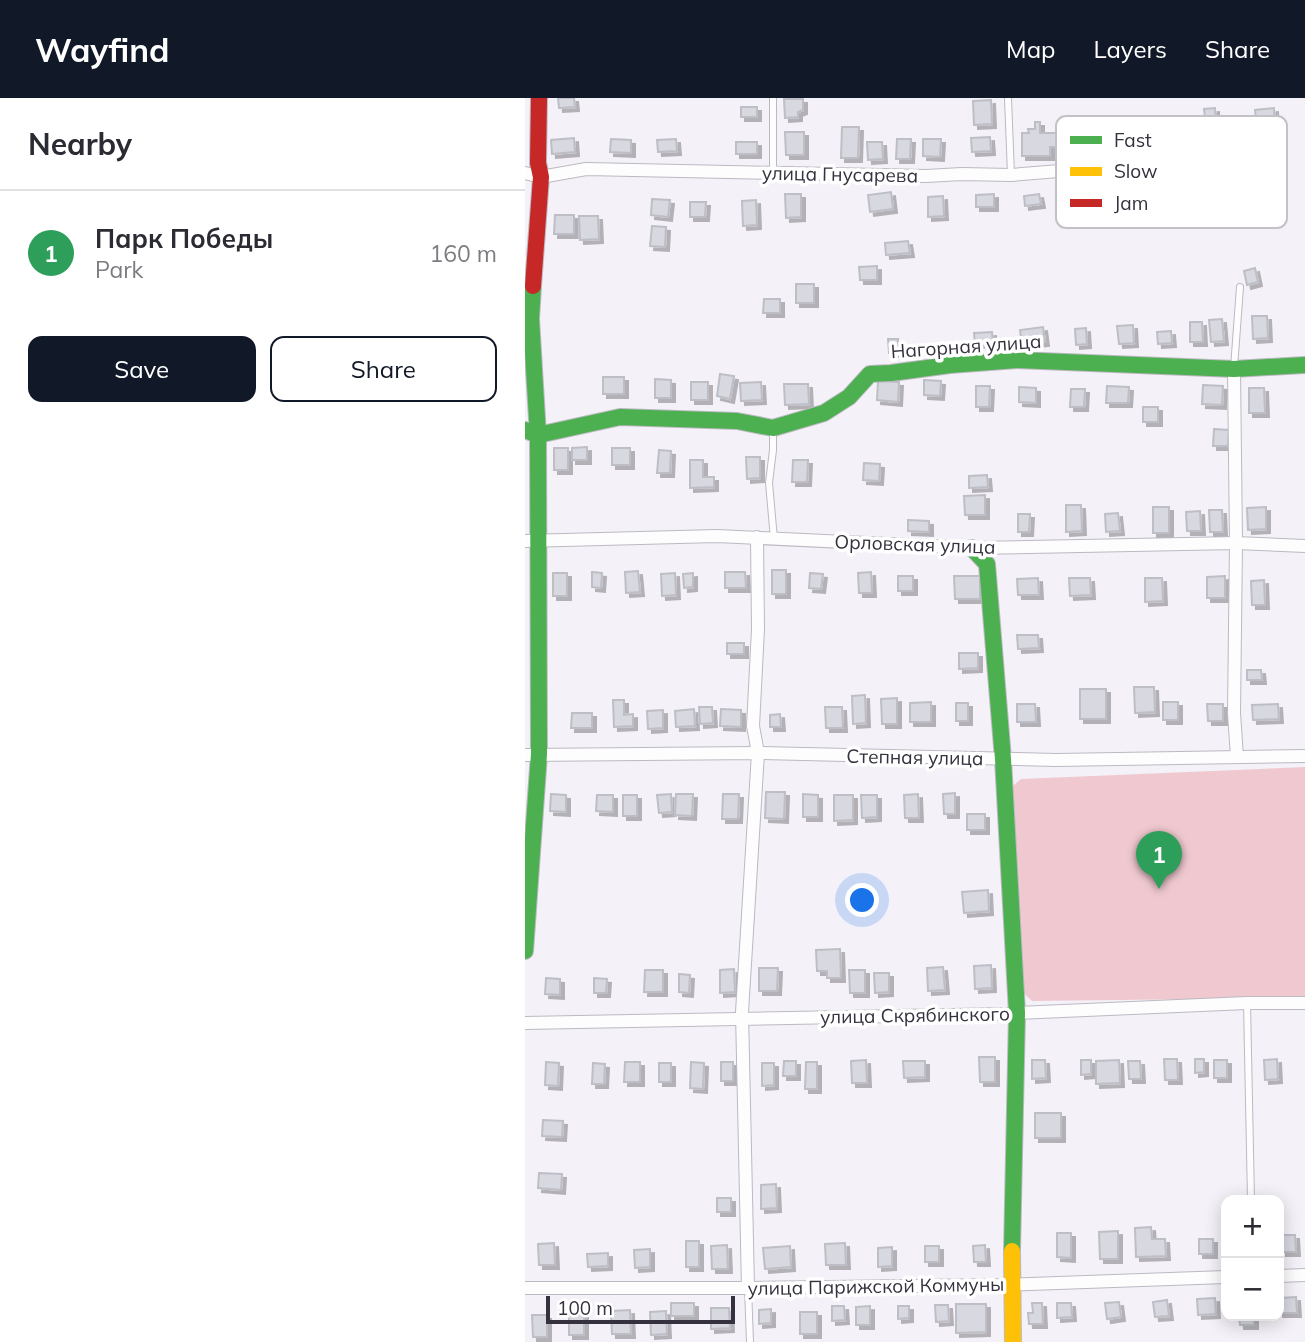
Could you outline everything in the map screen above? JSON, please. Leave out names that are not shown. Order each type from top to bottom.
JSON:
[{"type":"street","points":[[525,951],[532,754],[533,175],[538,163],[539,98]]},
{"type":"street","name":"улица Гнусарева","points":[[533,175],[586,169],[926,176],[1011,176],[1056,172]]},
{"type":"street","name":"Нагорная улица","points":[[531,432],[620,417],[737,421],[773,428],[824,413],[849,397],[870,373],[1017,359],[1234,369],[1305,365]]},
{"type":"street","points":[[1234,369],[1234,713],[1237,757]]},
{"type":"street","points":[[748,1288],[742,1019],[758,753],[753,726],[758,629],[757,537]]},
{"type":"street","name":"Орловская улица","points":[[531,542],[757,537],[972,548],[1236,543],[1305,546]]},
{"type":"street","points":[[972,548],[988,564],[1003,759],[1017,1013],[1011,1284],[1013,1342]]},
{"type":"street","name":"Степная улица","points":[[532,754],[758,753],[1056,760],[1305,756]]},
{"type":"street","name":"улица Скрябинского","points":[[525,1023],[1007,1014],[1247,1003],[1305,1003]]},
{"type":"street","points":[[1284,1276],[1305,1275]]},
{"type":"street","name":"улица Парижской Коммуны","points":[[525,1288],[1011,1284],[1221,1277]]},
{"type":"lane","points":[[773,98],[773,173]]},
{"type":"lane","points":[[1008,98],[1011,176]]},
{"type":"lane","points":[[1234,369],[1240,287]]},
{"type":"lane","points":[[773,428],[769,483],[773,539]]},
{"type":"lane","points":[[1247,1003],[1251,1195]]},
{"type":"lane","points":[[748,1288],[750,1342]]},
{"type":"shaded area","points":[[1305,767],[1305,998],[1032,1001],[1018,988],[1008,790],[1021,779]]},
{"type":"building","points":[[558,98],[574,98],[575,107],[559,108]]},
{"type":"building","points":[[784,99],[803,99],[803,110],[798,112],[798,117],[785,118]]},
{"type":"building","points":[[991,100],[992,124],[974,125],[973,101]]},
{"type":"building","points":[[741,107],[757,107],[757,117],[741,117]]},
{"type":"building","points":[[1215,108],[1215,116],[1205,116],[1204,109]]},
{"type":"building","points":[[1274,108],[1274,116],[1256,116],[1255,110]]},
{"type":"building","points":[[1035,122],[1040,122],[1040,133],[1056,133],[1056,147],[1050,147],[1050,156],[1022,156],[1022,133],[1035,129]]},
{"type":"building","points":[[842,127],[859,127],[858,158],[841,158]]},
{"type":"building","points":[[785,132],[804,132],[804,155],[786,155]]},
{"type":"building","points":[[990,137],[991,151],[972,152],[971,138]]},
{"type":"building","points":[[574,138],[575,152],[552,154],[551,140]]},
{"type":"building","points":[[611,139],[631,140],[631,153],[610,152]]},
{"type":"building","points":[[676,139],[677,151],[658,152],[657,140]]},
{"type":"building","points":[[897,139],[911,139],[910,159],[896,159]]},
{"type":"building","points":[[923,139],[941,139],[940,157],[923,156]]},
{"type":"building","points":[[736,142],[757,142],[757,154],[736,154]]},
{"type":"building","points":[[867,142],[882,142],[883,159],[868,160]]},
{"type":"building","points":[[891,192],[893,209],[870,212],[868,195]]},
{"type":"building","points":[[785,194],[801,194],[801,217],[786,218]]},
{"type":"building","points":[[994,194],[994,207],[976,207],[976,195]]},
{"type":"building","points":[[1039,194],[1041,204],[1025,206],[1024,196]]},
{"type":"building","points":[[943,196],[944,216],[928,217],[928,197]]},
{"type":"building","points":[[652,199],[670,200],[668,217],[651,215]]},
{"type":"building","points":[[756,200],[757,225],[743,226],[742,201]]},
{"type":"building","points":[[690,202],[706,202],[705,217],[690,217]]},
{"type":"building","points":[[555,215],[574,215],[574,234],[554,234]]},
{"type":"building","points":[[579,216],[598,216],[599,239],[580,240]]},
{"type":"building","points":[[652,226],[666,227],[665,247],[650,246]]},
{"type":"building","points":[[908,241],[910,253],[886,255],[885,243]]},
{"type":"building","points":[[877,266],[877,280],[860,280],[859,267]]},
{"type":"building","points":[[1255,268],[1258,282],[1247,285],[1244,271]]},
{"type":"building","points":[[796,284],[814,284],[814,303],[796,303]]},
{"type":"building","points":[[764,299],[780,299],[780,313],[763,313]]},
{"type":"building","points":[[1252,316],[1267,316],[1268,338],[1253,339]]},
{"type":"building","points":[[1222,319],[1224,341],[1211,342],[1209,320]]},
{"type":"building","points":[[1190,322],[1202,322],[1203,342],[1190,342]]},
{"type":"building","points":[[1133,325],[1134,343],[1119,344],[1117,326]]},
{"type":"building","points":[[1043,327],[1045,342],[1022,345],[1020,330]]},
{"type":"building","points":[[1086,328],[1087,344],[1076,345],[1075,329]]},
{"type":"building","points":[[1171,331],[1172,343],[1158,344],[1157,332]]},
{"type":"building","points":[[992,332],[993,343],[975,344],[974,333]]},
{"type":"building","points":[[888,339],[898,339],[899,353],[889,353]]},
{"type":"building","points":[[720,374],[734,376],[730,399],[717,396]]},
{"type":"building","points":[[603,377],[624,377],[624,394],[603,394]]},
{"type":"building","points":[[655,379],[671,380],[671,398],[655,398]]},
{"type":"building","points":[[924,380],[941,381],[940,396],[924,395]]},
{"type":"building","points":[[878,381],[899,382],[898,402],[877,400]]},
{"type":"building","points":[[691,382],[708,382],[708,400],[691,400]]},
{"type":"building","points":[[761,382],[762,400],[741,401],[740,383]]},
{"type":"building","points":[[784,384],[808,384],[809,404],[785,405]]},
{"type":"building","points":[[1203,385],[1223,386],[1222,405],[1202,404]]},
{"type":"building","points":[[976,386],[990,386],[989,407],[976,407]]},
{"type":"building","points":[[1107,386],[1129,387],[1128,403],[1106,403]]},
{"type":"building","points":[[1019,387],[1036,388],[1036,403],[1019,402]]},
{"type":"building","points":[[1249,388],[1264,388],[1265,413],[1249,413]]},
{"type":"building","points":[[1071,389],[1085,389],[1084,407],[1070,407]]},
{"type":"building","points":[[1143,407],[1158,407],[1158,422],[1143,422]]},
{"type":"building","points":[[1214,429],[1229,430],[1228,446],[1213,446]]},
{"type":"building","points":[[587,447],[587,460],[572,460],[572,448]]},
{"type":"building","points":[[554,448],[568,448],[568,470],[554,470]]},
{"type":"building","points":[[612,448],[630,448],[630,465],[612,465]]},
{"type":"building","points":[[659,450],[671,451],[670,473],[657,473]]},
{"type":"building","points":[[746,457],[760,457],[760,478],[747,479]]},
{"type":"building","points":[[690,460],[703,460],[703,477],[714,477],[714,487],[690,488]]},
{"type":"building","points":[[793,460],[808,460],[807,482],[792,482]]},
{"type":"building","points":[[864,463],[880,464],[879,481],[863,480]]},
{"type":"building","points":[[987,475],[988,487],[969,488],[969,476]]},
{"type":"building","points":[[985,495],[985,515],[965,515],[964,496]]},
{"type":"building","points":[[1066,505],[1081,505],[1082,531],[1066,532]]},
{"type":"building","points":[[1153,507],[1169,507],[1169,533],[1153,533]]},
{"type":"building","points":[[1266,507],[1266,529],[1248,530],[1247,508]]},
{"type":"building","points":[[1209,510],[1222,510],[1223,532],[1210,532]]},
{"type":"building","points":[[1200,511],[1201,531],[1187,531],[1186,512]]},
{"type":"building","points":[[1118,513],[1120,531],[1106,532],[1105,514]]},
{"type":"building","points":[[1018,514],[1030,514],[1029,532],[1018,532]]},
{"type":"building","points":[[908,520],[929,521],[929,532],[908,531]]},
{"type":"building","points":[[772,570],[786,570],[786,594],[772,594]]},
{"type":"building","points":[[638,571],[640,592],[626,593],[625,572]]},
{"type":"building","points":[[592,572],[602,573],[601,588],[592,587]]},
{"type":"building","points":[[725,572],[745,572],[746,588],[725,588]]},
{"type":"building","points":[[871,572],[872,593],[859,593],[858,573]]},
{"type":"building","points":[[553,573],[567,573],[567,596],[553,596]]},
{"type":"building","points":[[675,573],[676,595],[662,596],[661,574]]},
{"type":"building","points":[[693,573],[693,587],[684,588],[683,574]]},
{"type":"building","points":[[810,573],[823,574],[821,589],[809,588]]},
{"type":"building","points":[[898,576],[913,576],[913,591],[898,591]]},
{"type":"building","points":[[954,576],[980,576],[980,599],[955,599]]},
{"type":"building","points":[[1225,576],[1225,598],[1207,598],[1207,577]]},
{"type":"building","points":[[1038,578],[1039,595],[1018,595],[1017,579]]},
{"type":"building","points":[[1069,578],[1090,578],[1091,595],[1070,596]]},
{"type":"building","points":[[1145,578],[1162,578],[1163,601],[1145,602]]},
{"type":"building","points":[[1264,580],[1265,605],[1252,605],[1251,581]]},
{"type":"building","points":[[1017,635],[1038,635],[1039,648],[1018,649]]},
{"type":"building","points":[[727,643],[744,643],[744,654],[727,654]]},
{"type":"building","points":[[959,653],[978,653],[978,668],[959,669]]},
{"type":"building","points":[[1247,670],[1261,670],[1262,680],[1247,680]]},
{"type":"building","points":[[1134,687],[1154,687],[1155,712],[1135,713]]},
{"type":"building","points":[[1080,689],[1106,689],[1106,719],[1080,719]]},
{"type":"building","points":[[865,695],[866,723],[853,724],[852,696]]},
{"type":"building","points":[[897,698],[897,724],[882,724],[881,699]]},
{"type":"building","points":[[613,700],[624,700],[624,715],[633,714],[633,726],[614,727]]},
{"type":"building","points":[[931,702],[931,722],[910,722],[910,703]]},
{"type":"building","points":[[1163,702],[1178,702],[1178,720],[1163,720]]},
{"type":"building","points":[[956,703],[968,703],[968,721],[956,721]]},
{"type":"building","points":[[1017,704],[1035,704],[1036,722],[1017,722]]},
{"type":"building","points":[[1207,704],[1223,704],[1223,721],[1208,721]]},
{"type":"building","points":[[1278,704],[1279,719],[1253,720],[1252,705]]},
{"type":"building","points":[[699,707],[712,707],[713,723],[700,724]]},
{"type":"building","points":[[825,707],[842,707],[843,728],[826,728]]},
{"type":"building","points":[[694,709],[695,726],[676,727],[675,711]]},
{"type":"building","points":[[721,709],[741,710],[741,727],[720,726]]},
{"type":"building","points":[[663,710],[663,728],[648,729],[647,711]]},
{"type":"building","points":[[572,713],[592,713],[592,728],[571,728]]},
{"type":"building","points":[[780,714],[781,727],[770,727],[770,715]]},
{"type":"building","points":[[766,792],[785,792],[784,819],[765,818]]},
{"type":"building","points":[[955,793],[955,814],[944,814],[943,794]]},
{"type":"building","points":[[551,794],[566,795],[566,812],[550,811]]},
{"type":"building","points":[[671,794],[672,812],[659,813],[657,795]]},
{"type":"building","points":[[676,794],[693,794],[692,816],[675,815]]},
{"type":"building","points":[[723,794],[739,794],[738,819],[722,819]]},
{"type":"building","points":[[803,794],[818,795],[818,817],[803,817]]},
{"type":"building","points":[[918,794],[919,818],[905,818],[904,795]]},
{"type":"building","points":[[597,795],[613,795],[613,812],[596,811]]},
{"type":"building","points":[[623,795],[637,795],[637,816],[623,816]]},
{"type":"building","points":[[834,795],[853,795],[853,820],[834,821]]},
{"type":"building","points":[[861,795],[877,795],[877,817],[862,818]]},
{"type":"building","points":[[967,814],[985,814],[985,830],[967,830]]},
{"type":"building","points":[[988,890],[989,911],[964,913],[962,892]]},
{"type":"building","points":[[840,949],[841,978],[827,978],[827,971],[817,971],[816,950]]},
{"type":"building","points":[[991,965],[992,988],[975,989],[974,966]]},
{"type":"building","points":[[943,967],[945,990],[928,991],[927,968]]},
{"type":"building","points":[[759,968],[778,968],[777,991],[759,991]]},
{"type":"building","points":[[734,969],[735,992],[720,993],[720,970]]},
{"type":"building","points":[[645,970],[663,970],[663,992],[644,992]]},
{"type":"building","points":[[849,970],[865,970],[865,993],[850,993]]},
{"type":"building","points":[[874,973],[889,973],[889,992],[875,993]]},
{"type":"building","points":[[679,974],[690,975],[689,993],[679,992]]},
{"type":"building","points":[[546,978],[560,979],[560,995],[545,994]]},
{"type":"building","points":[[594,978],[607,979],[606,993],[594,993]]},
{"type":"building","points":[[979,1057],[995,1057],[995,1082],[980,1082]]},
{"type":"building","points":[[1164,1059],[1177,1059],[1178,1080],[1165,1080]]},
{"type":"building","points":[[1195,1059],[1204,1059],[1204,1072],[1195,1073]]},
{"type":"building","points":[[1277,1059],[1278,1079],[1265,1080],[1264,1060]]},
{"type":"building","points":[[866,1060],[867,1083],[852,1083],[851,1061]]},
{"type":"building","points":[[1032,1060],[1045,1060],[1046,1078],[1032,1079]]},
{"type":"building","points":[[1081,1060],[1091,1060],[1091,1074],[1081,1075]]},
{"type":"building","points":[[1119,1060],[1120,1083],[1096,1084],[1096,1061]]},
{"type":"building","points":[[1214,1060],[1227,1060],[1227,1078],[1214,1078]]},
{"type":"building","points":[[784,1061],[796,1061],[796,1076],[783,1076]]},
{"type":"building","points":[[903,1061],[925,1061],[925,1077],[904,1078]]},
{"type":"building","points":[[1128,1061],[1140,1061],[1141,1079],[1129,1079]]},
{"type":"building","points":[[546,1062],[559,1063],[558,1086],[545,1085]]},
{"type":"building","points":[[625,1062],[640,1062],[640,1082],[624,1082]]},
{"type":"building","points":[[691,1062],[704,1063],[703,1089],[690,1088]]},
{"type":"building","points":[[721,1062],[733,1062],[733,1081],[721,1081]]},
{"type":"building","points":[[806,1062],[817,1062],[817,1089],[805,1089]]},
{"type":"building","points":[[593,1063],[605,1064],[604,1084],[592,1084]]},
{"type":"building","points":[[659,1063],[671,1063],[671,1082],[659,1082]]},
{"type":"building","points":[[762,1063],[774,1063],[774,1085],[762,1086]]},
{"type":"building","points":[[1035,1113],[1061,1113],[1061,1138],[1035,1138]]},
{"type":"building","points":[[543,1120],[563,1121],[562,1137],[542,1136]]},
{"type":"building","points":[[539,1173],[562,1174],[561,1190],[538,1188]]},
{"type":"building","points":[[776,1184],[777,1208],[761,1209],[761,1185]]},
{"type":"building","points":[[717,1198],[731,1198],[731,1212],[717,1212]]},
{"type":"building","points":[[1151,1227],[1152,1239],[1165,1239],[1166,1256],[1136,1257],[1135,1228]]},
{"type":"building","points":[[1118,1231],[1118,1259],[1100,1259],[1099,1232]]},
{"type":"building","points":[[1057,1233],[1071,1233],[1071,1258],[1057,1257]]},
{"type":"building","points":[[1284,1235],[1295,1235],[1296,1252],[1284,1252]]},
{"type":"building","points":[[1199,1239],[1213,1239],[1213,1254],[1199,1254]]},
{"type":"building","points":[[686,1241],[699,1241],[699,1267],[686,1267]]},
{"type":"building","points":[[554,1243],[555,1265],[539,1265],[538,1244]]},
{"type":"building","points":[[845,1243],[846,1265],[826,1265],[825,1244]]},
{"type":"building","points":[[727,1245],[728,1269],[712,1269],[711,1246]]},
{"type":"building","points":[[985,1245],[986,1262],[974,1262],[973,1246]]},
{"type":"building","points":[[790,1246],[791,1267],[765,1269],[763,1248]]},
{"type":"building","points":[[925,1246],[939,1246],[939,1262],[925,1262]]},
{"type":"building","points":[[892,1247],[892,1266],[878,1267],[878,1248]]},
{"type":"building","points":[[650,1249],[650,1267],[635,1268],[634,1250]]},
{"type":"building","points":[[608,1253],[608,1266],[588,1267],[587,1254]]},
{"type":"building","points":[[1296,1297],[1297,1313],[1284,1313],[1284,1298]]},
{"type":"building","points":[[1215,1298],[1216,1314],[1198,1315],[1197,1299]]},
{"type":"building","points":[[1167,1300],[1169,1316],[1155,1317],[1153,1302]]},
{"type":"building","points":[[1119,1302],[1121,1317],[1107,1319],[1105,1303]]},
{"type":"building","points":[[671,1303],[694,1303],[694,1316],[671,1316]]},
{"type":"building","points":[[1032,1303],[1042,1303],[1043,1324],[1029,1324],[1028,1313],[1033,1313]]},
{"type":"building","points":[[1057,1303],[1071,1303],[1072,1317],[1057,1318]]},
{"type":"building","points":[[956,1304],[986,1304],[986,1332],[956,1333]]},
{"type":"building","points":[[935,1305],[948,1305],[949,1321],[936,1322]]},
{"type":"building","points":[[832,1306],[844,1306],[845,1320],[832,1321]]},
{"type":"building","points":[[870,1306],[870,1325],[856,1325],[856,1307]]},
{"type":"building","points":[[898,1306],[909,1306],[909,1318],[898,1319]]},
{"type":"building","points":[[711,1308],[729,1308],[730,1328],[711,1329]]},
{"type":"building","points":[[771,1309],[771,1323],[759,1324],[759,1310]]},
{"type":"building","points":[[630,1310],[631,1334],[612,1334],[611,1311]]},
{"type":"building","points":[[666,1311],[667,1334],[651,1335],[650,1312]]},
{"type":"building","points":[[800,1312],[817,1312],[817,1334],[800,1334]]},
{"type":"building","points":[[569,1314],[584,1314],[584,1335],[569,1335]]},
{"type":"building","points":[[532,1315],[547,1315],[547,1337],[533,1337]]},
{"type":"building","points":[[1240,1321],[1254,1321],[1254,1325],[1240,1325]]},
{"type":"traffic: fast","points":[[525,951],[539,754],[538,435],[531,319],[533,286]]},
{"type":"traffic: fast","points":[[525,430],[538,435],[620,417],[737,421],[773,428],[824,413],[849,397],[870,374],[950,365],[1017,360],[1234,369],[1305,365]]},
{"type":"traffic: fast","points":[[972,548],[987,564],[1003,759],[1017,1013],[1012,1251]]},
{"type":"traffic: slow","points":[[1012,1251],[1013,1342]]},
{"type":"traffic: jam","points":[[533,286],[541,177],[538,163],[539,98]]},
{"type":"place","name":"Парк Победы","points":[[1159,889]]}]
